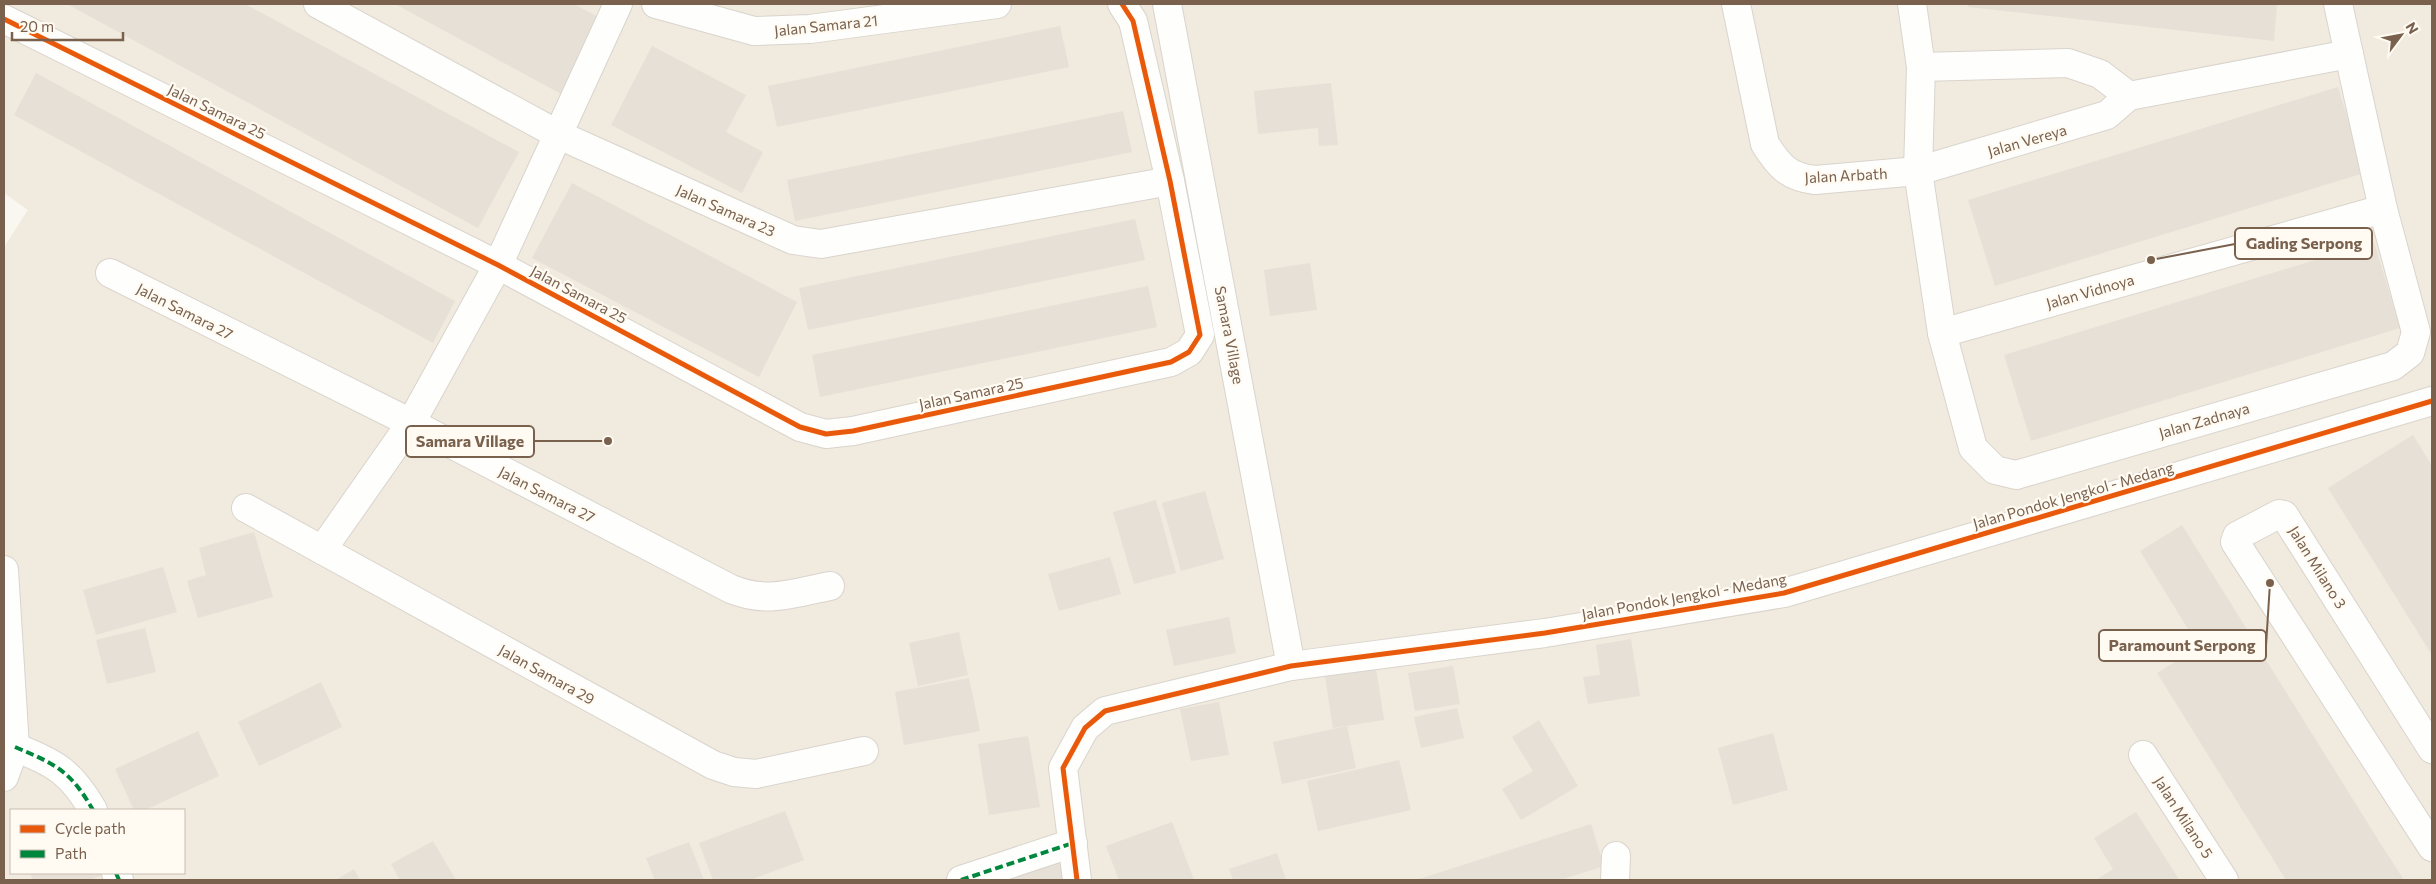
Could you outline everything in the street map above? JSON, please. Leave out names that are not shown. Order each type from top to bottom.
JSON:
[{"type":"street","name":"Jalan Samara 23","points":[[318,4],[558,135],[794,240],[821,244],[1170,181]]},
{"type":"street","points":[[322,550],[411,423],[498,266],[618,4]]},
{"type":"street","name":"Jalan Samara 21","points":[[656,4],[754,31],[810,29],[998,4]]},
{"type":"street","points":[[1122,4],[1133,22],[1170,181]]},
{"type":"street","name":"Samara Village","points":[[1167,4],[1291,666]]},
{"type":"street","name":"Jalan Arbath","points":[[1736,4],[1765,144],[1777,164],[1798,178],[1815,180],[1918,171]]},
{"type":"street","points":[[1912,4],[1921,67],[1918,171],[1942,333]]},
{"type":"street","points":[[2338,4],[2383,209]]},
{"type":"street","name":"Jalan Samara 25","points":[[4,19],[498,266],[800,427],[826,434],[853,431],[1171,362],[1189,352],[1200,335],[1170,181]]},
{"type":"street","name":"Jalan Vereya","points":[[1918,171],[2107,115],[2129,96],[2348,54]]},
{"type":"street","points":[[1921,67],[2068,63],[2100,74],[2129,96]]},
{"type":"street","name":"Jalan Vidnoya","points":[[1942,333],[2383,209]]},
{"type":"street","name":"Jalan Zadnaya","points":[[1942,333],[1973,448],[1995,470],[2016,475],[2393,366],[2410,353],[2416,332],[2383,209]]},
{"type":"street","name":"Jalan Samara 27","points":[[110,273],[411,423],[747,596],[768,598],[830,586]]},
{"type":"street","name":"Jalan Pondok Jengkol - Medang","points":[[1077,880],[1063,768],[1085,728],[1105,711],[1291,666],[1545,633],[1784,593],[2432,401]]},
{"type":"street","name":"Jalan Samara 29","points":[[246,508],[713,765],[734,772],[756,774],[864,751]]},
{"type":"street","name":"Jalan Milano 3","points":[[2432,749],[2284,515],[2279,514],[2237,536],[2235,542],[2432,847]]},
{"type":"street","points":[[4,570],[15,747],[4,777]]},
{"type":"street","points":[[15,747],[54,764],[80,787],[92,809]]},
{"type":"street","name":"Jalan Milano 5","points":[[2143,754],[2224,880]]},
{"type":"street","points":[[961,880],[1073,843]]},
{"type":"shaded area","points":[[4,4],[2432,4],[2432,880],[4,880],[4,247],[28,210],[4,193]]},
{"type":"building","points":[[67,4],[245,4],[519,152],[478,228]]},
{"type":"building","points":[[395,4],[574,4],[606,21],[565,96]]},
{"type":"building","points":[[1968,4],[2277,4],[2274,41],[1968,7]]},
{"type":"building","points":[[1060,26],[1069,67],[777,127],[768,86]]},
{"type":"building","points":[[652,46],[746,95],[726,132],[763,152],[742,193],[611,125]]},
{"type":"building","points":[[36,73],[455,301],[433,343],[14,115]]},
{"type":"building","points":[[1331,83],[1338,145],[1319,146],[1318,128],[1258,134],[1254,91]]},
{"type":"building","points":[[2338,87],[2364,173],[1995,286],[1968,200]]},
{"type":"building","points":[[1123,111],[1132,152],[795,221],[787,180]]},
{"type":"building","points":[[572,183],[797,302],[759,377],[532,258]]},
{"type":"building","points":[[1135,219],[1145,260],[808,330],[799,288]]},
{"type":"building","points":[[2374,242],[2400,328],[2031,441],[2004,355]]},
{"type":"building","points":[[1310,263],[1317,310],[1270,316],[1264,270]]},
{"type":"building","points":[[1148,286],[1157,327],[820,397],[812,355]]},
{"type":"building","points":[[2413,435],[2432,466],[2432,655],[2328,488]]},
{"type":"building","points":[[1205,491],[1224,559],[1181,571],[1162,503]]},
{"type":"building","points":[[1156,500],[1176,573],[1134,584],[1113,512]]},
{"type":"building","points":[[2182,525],[2404,880],[2286,880],[2157,673],[2199,647],[2140,551]]},
{"type":"building","points":[[254,532],[273,597],[198,618],[187,581],[206,575],[199,548]]},
{"type":"building","points":[[1110,557],[1121,594],[1059,611],[1048,574]]},
{"type":"building","points":[[163,567],[177,612],[96,635],[83,590]]},
{"type":"building","points":[[1229,617],[1236,653],[1174,666],[1166,630]]},
{"type":"building","points":[[145,628],[156,672],[107,684],[96,640]]},
{"type":"building","points":[[959,632],[968,675],[918,686],[909,643]]},
{"type":"building","points":[[1631,639],[1640,696],[1588,704],[1583,677],[1600,675],[1596,645]]},
{"type":"building","points":[[1375,662],[1384,720],[1333,728],[1324,670]]},
{"type":"building","points":[[1453,666],[1460,704],[1415,711],[1408,673]]},
{"type":"building","points":[[969,678],[980,731],[904,745],[895,692]]},
{"type":"building","points":[[321,682],[342,727],[259,766],[238,722]]},
{"type":"building","points":[[1219,702],[1229,755],[1191,761],[1180,709]]},
{"type":"building","points":[[1457,708],[1464,738],[1421,748],[1414,717]]},
{"type":"building","points":[[1539,720],[1578,786],[1521,820],[1502,789],[1533,771],[1512,737]]},
{"type":"building","points":[[1347,726],[1356,768],[1282,784],[1273,742]]},
{"type":"building","points":[[198,731],[219,776],[147,809],[134,809],[115,769]]},
{"type":"building","points":[[1773,733],[1788,790],[1733,805],[1718,748]]},
{"type":"building","points":[[1028,736],[1040,807],[989,815],[978,744]]},
{"type":"building","points":[[1399,760],[1411,810],[1318,831],[1307,781]]},
{"type":"building","points":[[785,811],[804,860],[750,880],[713,880],[699,843]]},
{"type":"building","points":[[2136,812],[2179,880],[2096,880],[2113,869],[2094,838]]},
{"type":"building","points":[[1172,822],[1194,880],[1119,880],[1106,846]]},
{"type":"building","points":[[1591,824],[1604,866],[1560,880],[1416,880]]},
{"type":"building","points":[[433,841],[456,880],[400,880],[391,864]]},
{"type":"building","points":[[689,842],[704,880],[655,880],[646,858]]},
{"type":"building","points":[[1277,853],[1286,880],[1233,880],[1229,869]]},
{"type":"building","points":[[1068,858],[1073,880],[997,880]]},
{"type":"building","points":[[354,869],[360,880],[336,880]]},
{"type":"building","points":[[30,874],[105,875],[88,880],[33,880]]},
{"type":"marked path","points":[[15,747],[41,758],[69,777],[92,809]]},
{"type":"marked path","points":[[961,880],[1073,843]]},
{"type":"marked path","points":[[116,874],[119,880]]},
{"type":"cycle path","points":[[4,19],[498,265],[800,427],[826,434],[853,431],[1171,362],[1189,352],[1200,335],[1170,181],[1133,21],[1122,4]]},
{"type":"cycle path","points":[[1077,880],[1063,768],[1085,728],[1105,711],[1291,666],[1545,633],[1784,593],[2432,401]]},
{"type":"place","name":"Gading Serpong","points":[[2151,260]]},
{"type":"place","name":"Samara Village","points":[[608,441]]},
{"type":"place","name":"Paramount Serpong","points":[[2270,583]]}]
